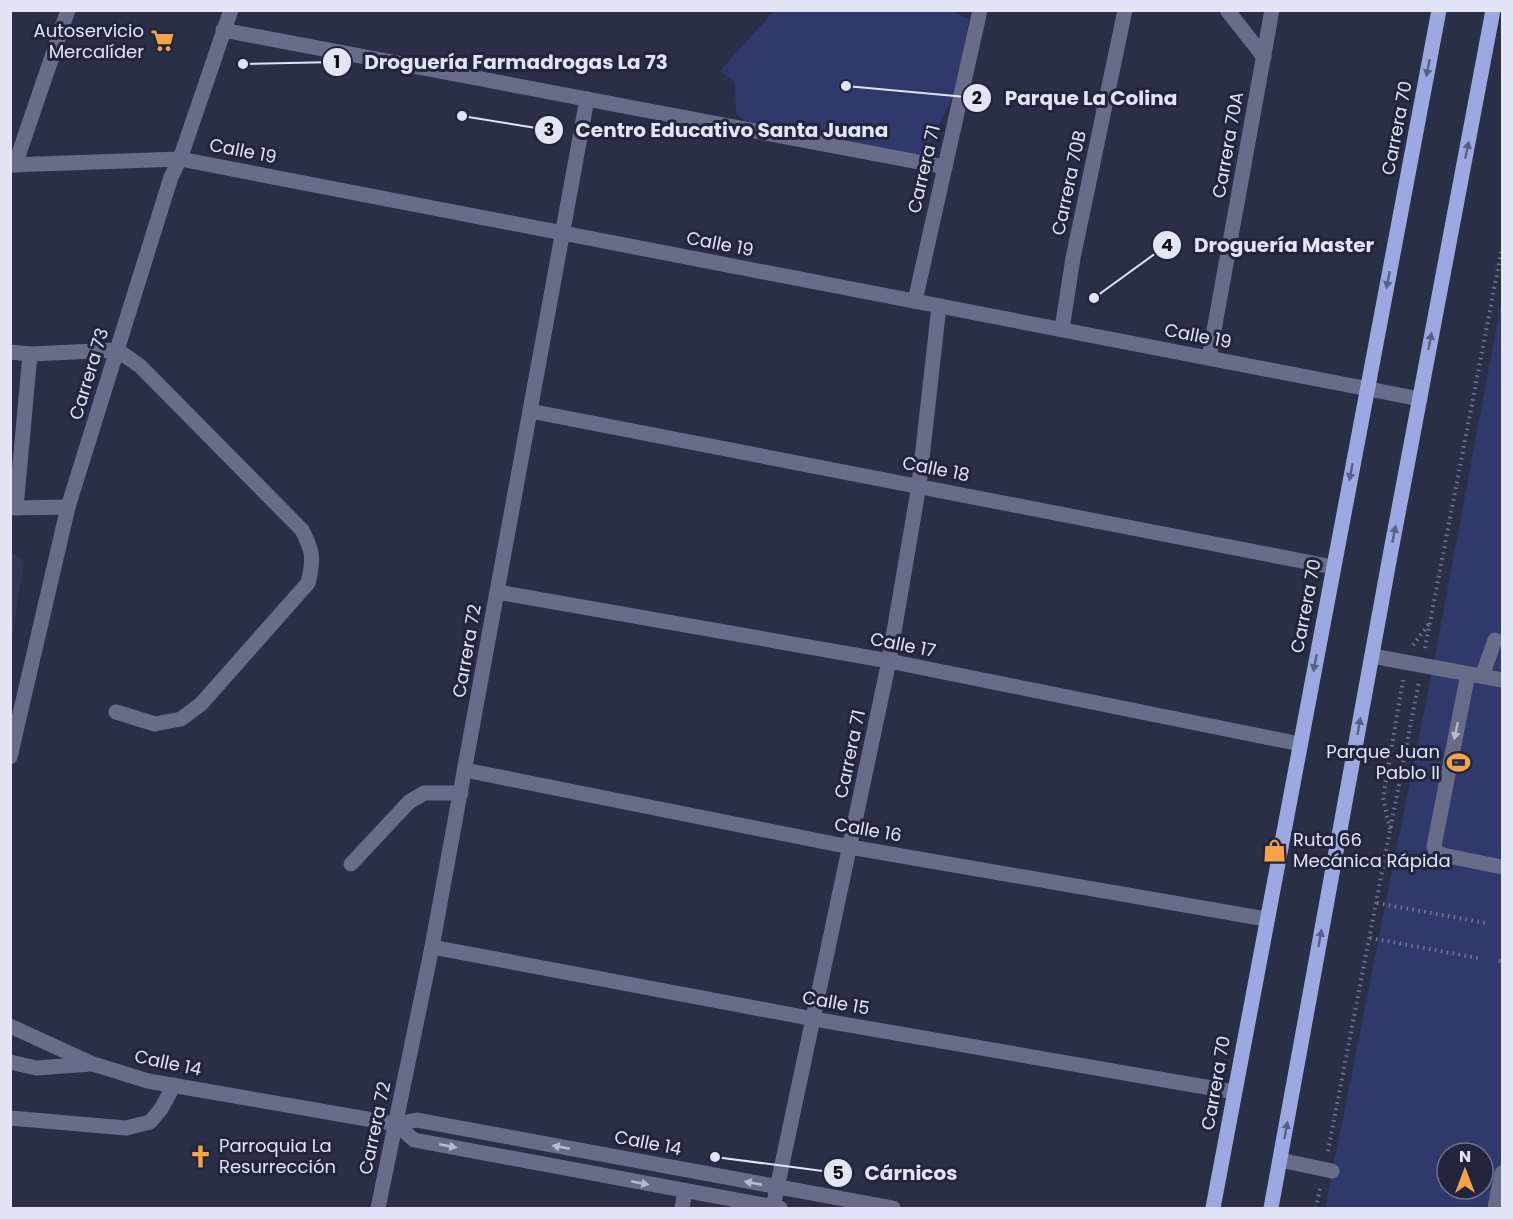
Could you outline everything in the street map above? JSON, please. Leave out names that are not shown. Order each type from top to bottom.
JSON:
[{"type":"main road","name":"Carrera 70","points":[[1213,1209],[1439,10]]},
{"type":"main road","points":[[1271,1209],[1493,10]]},
{"type":"street","points":[[13,165],[68,10]]},
{"type":"street","name":"Carrera 73","points":[[10,757],[69,507],[171,177],[180,159],[231,10]]},
{"type":"street","name":"Carrera 71","points":[[915,301],[980,10]]},
{"type":"street","name":"Carrera 70B","points":[[1062,329],[1073,258],[1125,10]]},
{"type":"street","points":[[1227,10],[1264,57]]},
{"type":"street","name":"Carrera 70A","points":[[1209,358],[1272,10]]},
{"type":"street","points":[[223,30],[945,167]]},
{"type":"street","name":"Carrera 72","points":[[378,1209],[461,793],[587,99]]},
{"type":"street","name":"Calle 19","points":[[13,165],[180,159],[1420,399]]},
{"type":"street","name":"Carrera 71","points":[[777,1208],[777,1187],[889,661],[919,485],[939,306]]},
{"type":"street","points":[[10,352],[30,354],[117,350],[140,366],[302,530],[312,550],[313,565],[308,583],[201,704],[181,719],[155,724],[116,712]]},
{"type":"street","points":[[30,354],[13,508],[69,507]]},
{"type":"street","name":"Calle 18","points":[[530,411],[1333,567]]},
{"type":"street","name":"Calle 17","points":[[498,592],[889,661],[1300,744]]},
{"type":"street","points":[[1495,640],[1475,675],[1434,846],[1437,852],[1443,855],[1503,867]]},
{"type":"street","points":[[1372,656],[1503,680]]},
{"type":"street","name":"Calle 16","points":[[465,770],[850,847],[1266,919]]},
{"type":"street","points":[[351,864],[409,802],[424,793],[461,793]]},
{"type":"street","name":"Calle 15","points":[[432,947],[814,1019],[1234,1092]]},
{"type":"street","name":"Calle 14","points":[[10,1026],[93,1064],[148,1081],[396,1124],[417,1120],[893,1209]]},
{"type":"street","points":[[10,1062],[36,1068],[93,1064]]},
{"type":"street","points":[[10,1118],[126,1128],[150,1122],[161,1109],[174,1085]]},
{"type":"street","name":"Calle 14","points":[[396,1124],[414,1140],[777,1208]]},
{"type":"street","points":[[1280,1160],[1332,1171]]},
{"type":"street","points":[[1495,1209],[1503,1173]]},
{"type":"street","points":[[682,1209],[685,1191]]},
{"type":"path","points":[[1391,831],[1383,798],[1414,664],[1431,621],[1503,248]]},
{"type":"path","points":[[1340,1096],[1391,831],[1414,664],[1409,650],[1431,621]]},
{"type":"path","points":[[1377,903],[1486,923]]},
{"type":"path","points":[[1370,938],[1478,958]]},
{"type":"shaded area","points":[[949,10],[969,19],[957,90],[920,162],[764,133],[736,114],[735,82],[720,71],[774,11]]},
{"type":"shaded area","name":"Parque Juan Pablo II","points":[[1502,298],[1502,1208],[1325,1208],[1433,667]]},
{"type":"shaded area","points":[[11,552],[24,561],[11,642]]},
{"type":"place","name":"Autoservicio Mercalíder","points":[[162,41]]},
{"type":"place","name":"Droguería Farmadrogas La 73","points":[[243,64]]},
{"type":"place","name":"Parque La Colina","points":[[846,86]]},
{"type":"place","name":"Centro Educativo Santa Juana","points":[[462,116]]},
{"type":"place","name":"Droguería Master","points":[[1094,298]]},
{"type":"place","name":"Parque Juan Pablo II","points":[[1458,762]]},
{"type":"place","name":"Ruta 66 Mecánica Rápida","points":[[1275,850]]},
{"type":"place","name":"Parroquia La Resurrección","points":[[201,1156]]},
{"type":"place","name":"Cárnicos","points":[[715,1157]]}]
